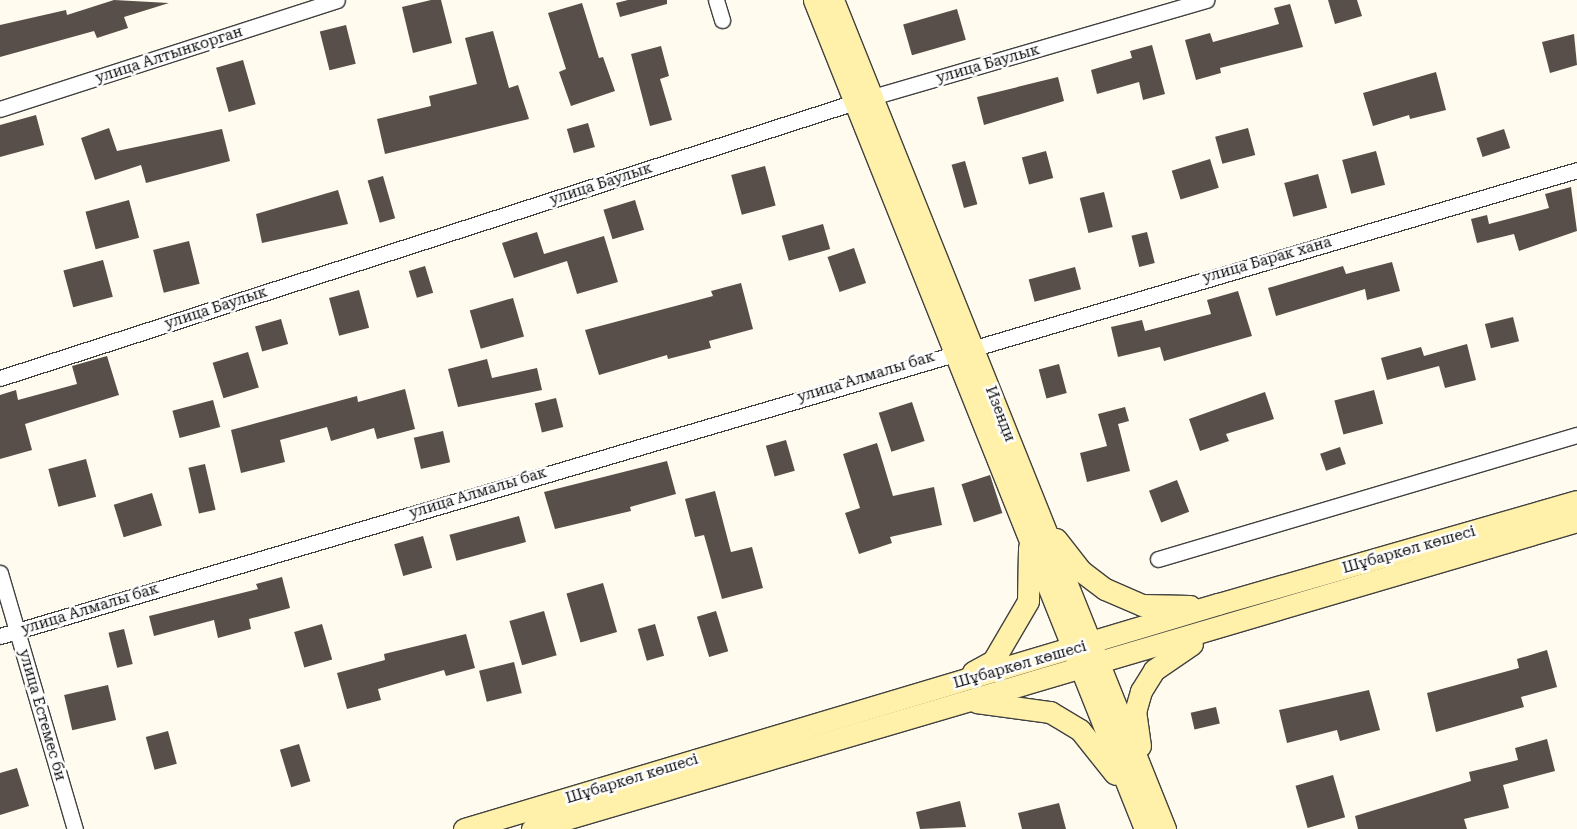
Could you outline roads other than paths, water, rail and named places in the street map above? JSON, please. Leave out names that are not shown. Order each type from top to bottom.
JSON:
[{"type":"street","name":"улица Алтынкорган","points":[[0,109],[337,0]]},
{"type":"street","points":[[716,0],[722,20]]},
{"type":"street","name":"Изенди","points":[[814,0],[864,100],[965,348],[1141,795],[1165,829]]},
{"type":"street","name":"Изенди","points":[[833,0],[864,100]]},
{"type":"street","name":"улица Баулык","points":[[0,378],[864,100],[1206,0]]},
{"type":"street","name":"улица Барак хана","points":[[965,348],[1577,170]]},
{"type":"street","name":"улица Алмалы бак","points":[[0,636],[965,348]]},
{"type":"street","points":[[1158,559],[1577,435]]},
{"type":"street","name":"Шұбаркөл көшесі","points":[[1086,656],[1218,604],[1577,501]]},
{"type":"street","name":"Шұбаркөл көшесі","points":[[464,829],[1086,656],[1223,628],[1577,521]]},
{"type":"street","points":[[1035,527],[1081,570],[1105,589],[1142,605],[1174,608],[1218,604]]},
{"type":"street","points":[[951,694],[993,661],[1014,630],[1028,601],[1035,527]]},
{"type":"street","name":"улица Естемес би","points":[[0,573],[75,829]]},
{"type":"street","points":[[1141,795],[1136,712],[1140,691],[1154,670],[1174,654],[1223,628]]},
{"type":"street","points":[[951,694],[1050,712],[1080,730],[1141,795]]},
{"type":"street","name":"Шұбаркөл көшесі","points":[[532,829],[951,694]]},
{"type":"street","name":"Изенди","points":[[1141,795],[1145,829]]}]
